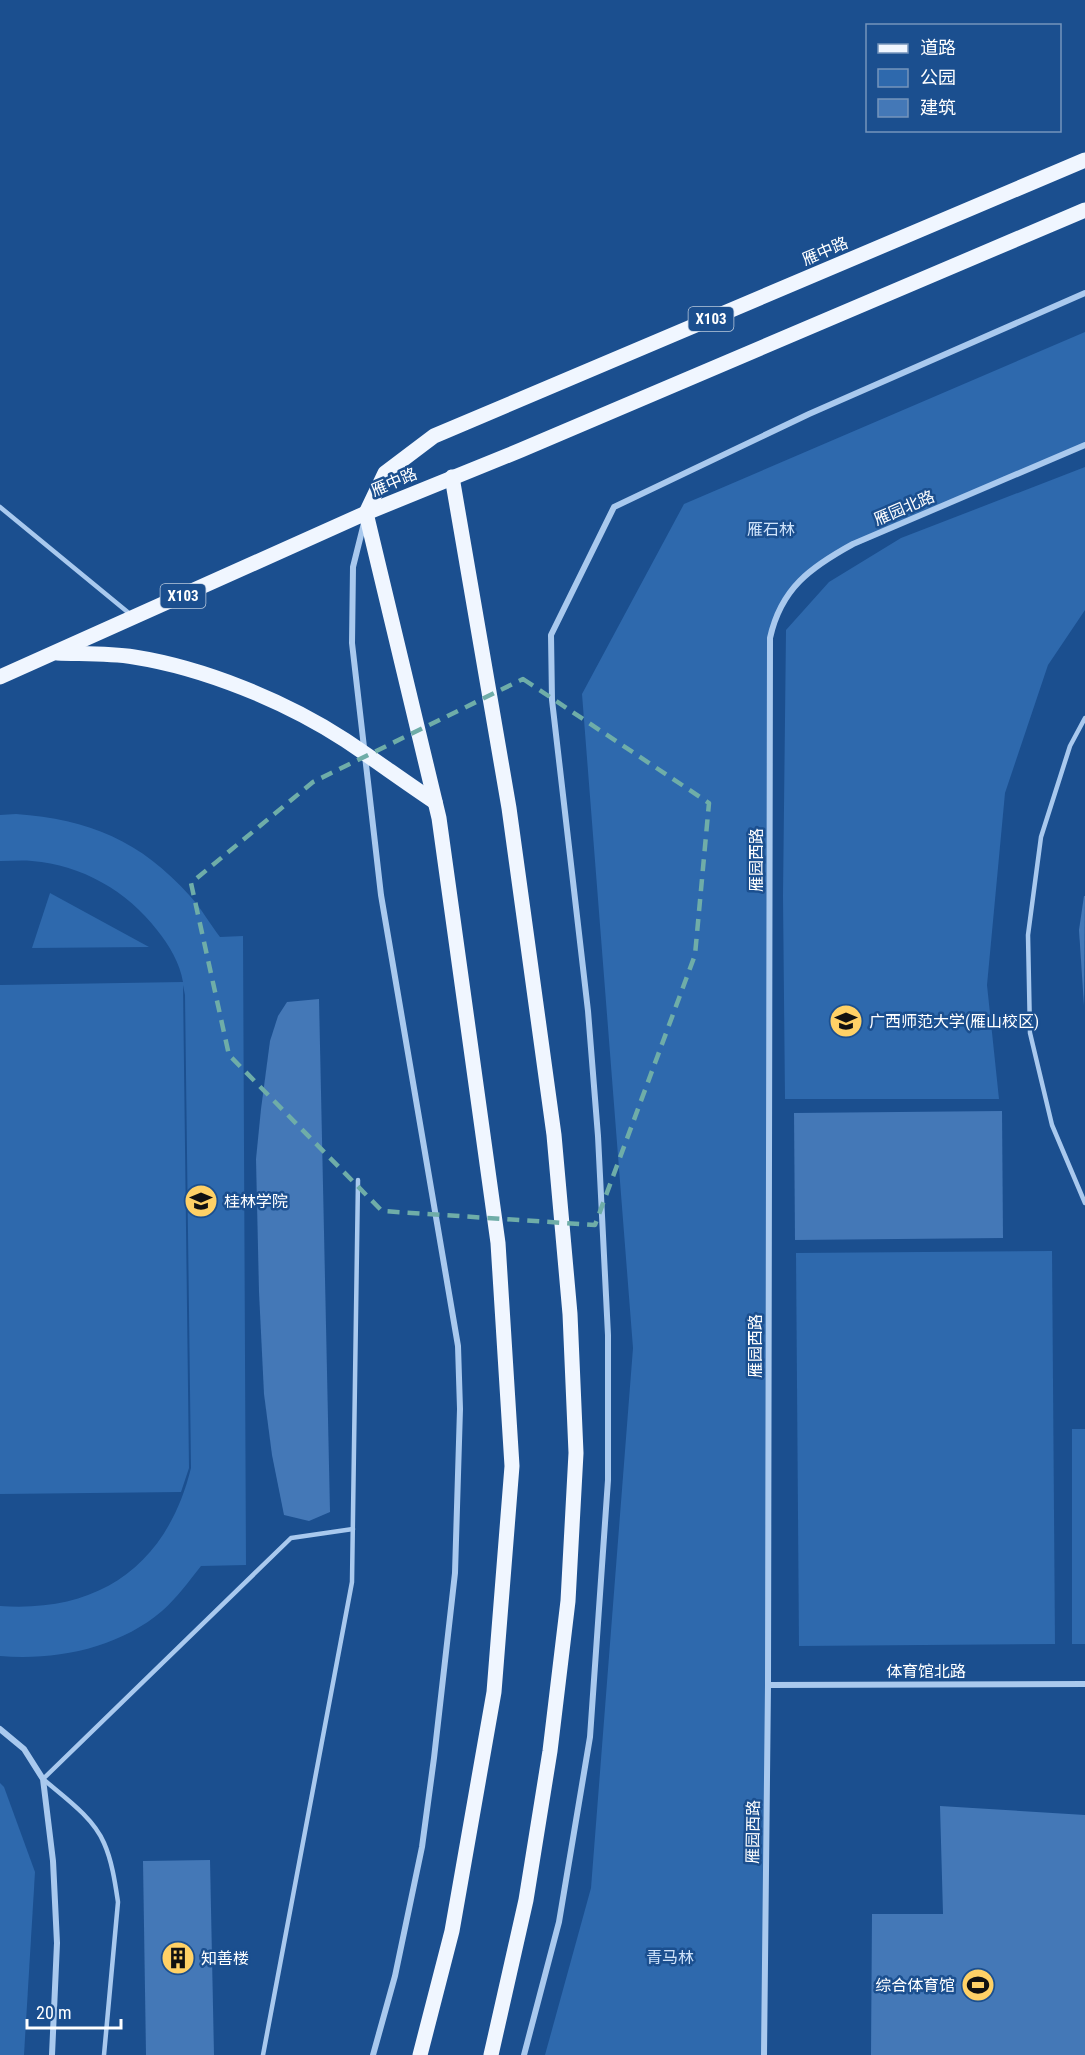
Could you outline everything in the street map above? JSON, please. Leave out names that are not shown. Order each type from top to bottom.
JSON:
[{"type":"main road","name":"雁中路","points":[[366,513],[385,473],[434,436],[1085,160]]},
{"type":"main road","name":"雁中路","points":[[366,513],[521,450],[1085,210]]},
{"type":"main road","points":[[452,477],[509,808],[554,1135],[570,1314],[576,1452],[568,1601],[550,1751],[526,1900],[491,2055]]},
{"type":"main road","name":"X103","points":[[0,677],[366,513]]},
{"type":"main road","points":[[366,513],[435,802],[498,1243],[512,1466],[494,1692],[453,1931],[420,2055]]},
{"type":"main road","points":[[54,652],[132,657],[185,668],[234,684],[309,719],[435,802]]},
{"type":"street","points":[[524,2055],[559,1922],[590,1737],[608,1480],[608,1335],[598,1136],[588,1011],[552,700],[550,634],[614,507],[809,414],[1085,293]]},
{"type":"street","name":"雁园北路","points":[[770,638],[774,619],[783,601],[796,584],[826,559],[853,544],[1085,445]]},
{"type":"street","points":[[366,513],[353,567],[352,644],[381,895],[458,1346],[460,1409],[455,1573],[433,1769],[422,1847],[395,1976],[373,2055]]},
{"type":"street","name":"雁园西路","points":[[764,2055],[768,1685],[770,638]]},
{"type":"street","name":"体育馆北路","points":[[768,1685],[1085,1684]]},
{"type":"street","points":[[0,1729],[24,1749],[44,1779],[53,1861],[57,1943],[52,2055]]},
{"type":"lane","points":[[0,507],[134,618]]},
{"type":"lane","points":[[1085,718],[1070,746],[1041,837],[1028,935],[1030,1033],[1052,1125],[1085,1203]]},
{"type":"lane","points":[[263,2055],[352,1582],[358,1180]]},
{"type":"lane","points":[[104,2055],[118,1902],[114,1876],[104,1843],[98,1832],[44,1779],[291,1538],[352,1529]]},
{"type":"highlighted area","points":[[523,679],[709,803],[695,955],[595,1225],[382,1211],[229,1055],[191,883],[313,782]]},
{"type":"green space","name":"青马林","points":[[1085,332],[1085,445],[826,559],[783,601],[770,638],[764,2055],[545,2055],[591,1888],[633,1348],[582,694],[684,504]]},
{"type":"green space","points":[[1085,467],[1085,610],[1048,665],[1005,793],[987,985],[999,1099],[785,1099],[783,896],[786,630],[829,582],[901,538]]},
{"type":"green space","points":[[16,814],[67,821],[112,836],[133,847],[171,877],[194,901],[220,937],[243,936],[246,1565],[201,1566],[162,1611],[145,1624],[106,1643],[64,1654],[21,1657],[0,1656],[0,1606],[36,1606],[69,1601],[98,1591],[124,1576],[146,1556],[165,1531],[180,1502],[191,1468],[185,995],[183,985],[189,1468],[181,1492],[0,1494],[0,985],[183,982],[177,961],[170,948],[145,916],[132,903],[102,882],[86,874],[50,864],[32,861],[0,861],[0,815]]},
{"type":"green space","points":[[50,893],[149,947],[32,948]]},
{"type":"green space","points":[[1052,1251],[1055,1644],[799,1646],[796,1253]]},
{"type":"green space","points":[[1072,1429],[1085,1429],[1085,1644],[1072,1644]]},
{"type":"green space","points":[[0,1783],[4,1787],[35,1872],[24,2055],[0,2055]]},
{"type":"building","points":[[1085,896],[1084,1006],[1079,930]]},
{"type":"building","points":[[319,999],[330,1512],[309,1521],[284,1515],[272,1455],[264,1394],[256,1159],[270,1041],[278,1016],[287,1002]]},
{"type":"building","points":[[1002,1111],[1003,1238],[795,1240],[794,1113]]},
{"type":"building","name":"综合体育馆","points":[[940,1806],[1085,1815],[1085,2055],[871,2055],[872,1914],[943,1914]]},
{"type":"building","name":"知善楼","points":[[210,1860],[214,2055],[146,2055],[143,1861]]},
{"type":"place","name":"广西师范大学(雁山校区)","points":[[846,1021]]},
{"type":"place","name":"桂林学院","points":[[201,1201]]},
{"type":"place","name":"知善楼","points":[[178,1958]]},
{"type":"place","name":"综合体育馆","points":[[978,1985]]},
{"type":"park label","name":"雁石林","points":[[771,529]]}]
